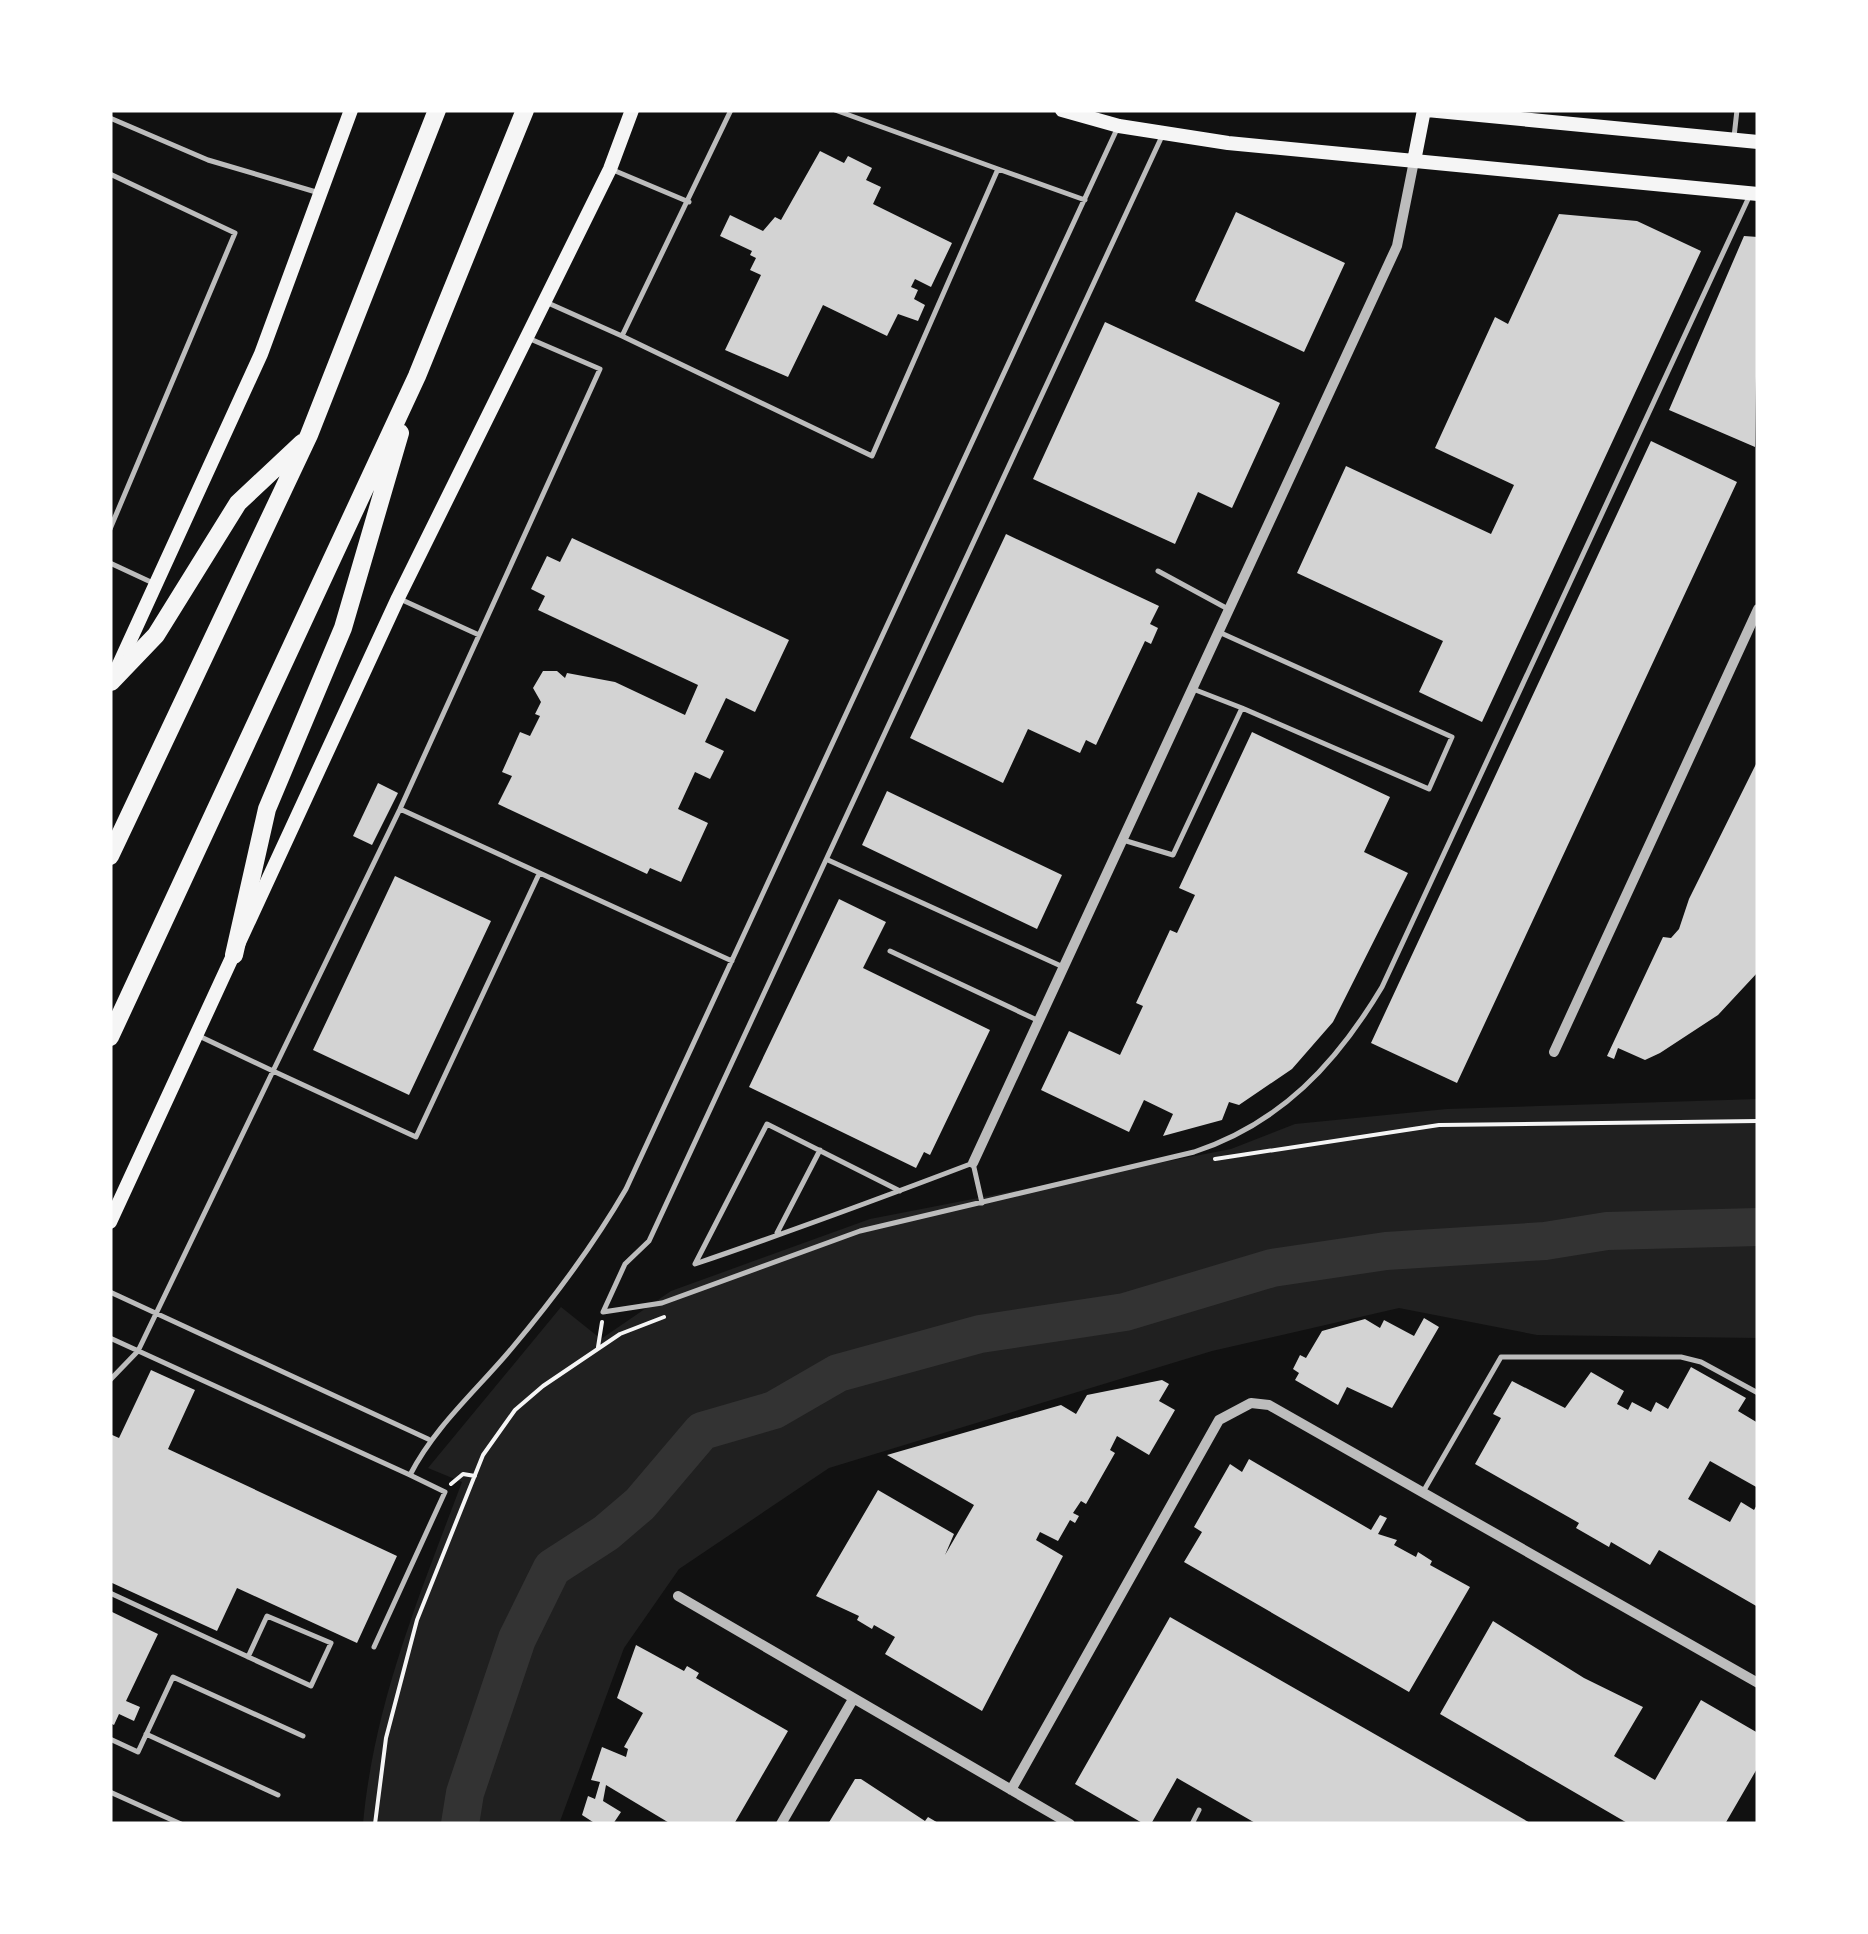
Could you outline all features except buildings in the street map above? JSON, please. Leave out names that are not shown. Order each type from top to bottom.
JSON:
[{"type":"highway","points":[[110,856],[310,435],[437,110]]},
{"type":"highway","points":[[110,1037],[417,376],[525,110]]},
{"type":"highway","points":[[234,956],[267,810],[343,628],[417,376]]},
{"type":"highway","points":[[110,682],[156,634],[238,502],[310,435]]},
{"type":"main road","points":[[110,682],[261,354],[324,194],[352,110]]},
{"type":"main road","points":[[110,1222],[398,598],[610,169],[632,110]]},
{"type":"main road","points":[[1062,110],[1163,134],[1754,194]]},
{"type":"main road","points":[[1119,126],[1125,110]]},
{"type":"main road","points":[[1414,161],[1426,110],[1758,142]]},
{"type":"street","points":[[974,1162],[1061,966],[1397,246],[1414,161]]},
{"type":"street","points":[[1554,1052],[1758,609]]},
{"type":"street","points":[[1012,1790],[1219,1420],[1251,1404],[1269,1405],[1758,1683]]},
{"type":"street","points":[[678,1596],[852,1701],[1070,1824]]},
{"type":"street","points":[[781,1824],[852,1701]]},
{"type":"lane","points":[[622,336],[730,110]]},
{"type":"lane","points":[[836,110],[1084,200]]},
{"type":"lane","points":[[1734,140],[1737,110]]},
{"type":"lane","points":[[110,118],[208,160],[324,194]]},
{"type":"lane","points":[[410,1474],[428,1439],[510,1350],[606,1224],[626,1190],[1119,126]]},
{"type":"lane","points":[[603,1312],[625,1264],[648,1241],[1163,134]]},
{"type":"lane","points":[[610,169],[689,202]]},
{"type":"lane","points":[[545,302],[872,456],[998,169]]},
{"type":"lane","points":[[110,174],[235,233],[110,529]]},
{"type":"lane","points":[[603,1312],[662,1303],[860,1232],[1194,1152],[1240,1134],[1279,1111],[1313,1082],[1354,1033],[1390,969],[1754,194]]},
{"type":"lane","points":[[110,1380],[138,1351],[400,809],[600,369],[528,338]]},
{"type":"lane","points":[[110,562],[156,584]]},
{"type":"lane","points":[[1158,572],[1228,609]]},
{"type":"lane","points":[[398,598],[478,635]]},
{"type":"lane","points":[[1191,688],[1429,789],[1452,737],[1217,632]]},
{"type":"lane","points":[[1120,839],[1173,855],[1242,708]]},
{"type":"lane","points":[[400,809],[732,961]]},
{"type":"lane","points":[[828,860],[1061,966]]},
{"type":"lane","points":[[196,1035],[416,1137],[539,874]]},
{"type":"lane","points":[[890,951],[1037,1020]]},
{"type":"lane","points":[[900,1191],[767,1124],[695,1264],[900,1191],[974,1162],[982,1203]]},
{"type":"lane","points":[[776,1236],[820,1150]]},
{"type":"lane","points":[[110,1292],[428,1439]]},
{"type":"lane","points":[[110,1338],[445,1492],[374,1646]]},
{"type":"lane","points":[[1423,1492],[1501,1357],[1682,1357],[1701,1362],[1758,1393]]},
{"type":"lane","points":[[110,1594],[311,1686],[331,1643],[267,1616],[248,1657]]},
{"type":"lane","points":[[110,1739],[138,1752],[173,1677],[304,1736]]},
{"type":"lane","points":[[146,1734],[278,1795]]},
{"type":"lane","points":[[110,1792],[181,1824]]},
{"type":"lane","points":[[1192,1824],[1199,1810]]},
{"type":"path","points":[[1208,1160],[1439,1125],[1758,1121]]},
{"type":"path","points":[[598,1347],[603,1312]]},
{"type":"path","points":[[375,1824],[386,1738],[417,1620],[483,1456],[515,1410],[598,1347],[672,1314]]},
{"type":"path","points":[[445,1492],[462,1474],[475,1476]]},
{"type":"shaded area","points":[[1758,1099],[1758,1338],[1537,1335],[1399,1308],[1212,1351],[829,1468],[679,1569],[624,1648],[559,1824],[363,1824],[388,1692],[462,1482],[428,1468],[561,1307],[601,1339],[671,1291],[870,1219],[1231,1149],[1295,1124],[1447,1109]]},
{"type":"waterway","points":[[460,1824],[465,1793],[517,1639],[552,1568],[606,1533],[640,1504],[702,1431],[774,1410],[838,1373],[980,1334],[1125,1312],[1272,1268],[1386,1251],[1545,1241],[1607,1231],[1758,1227]]}]
